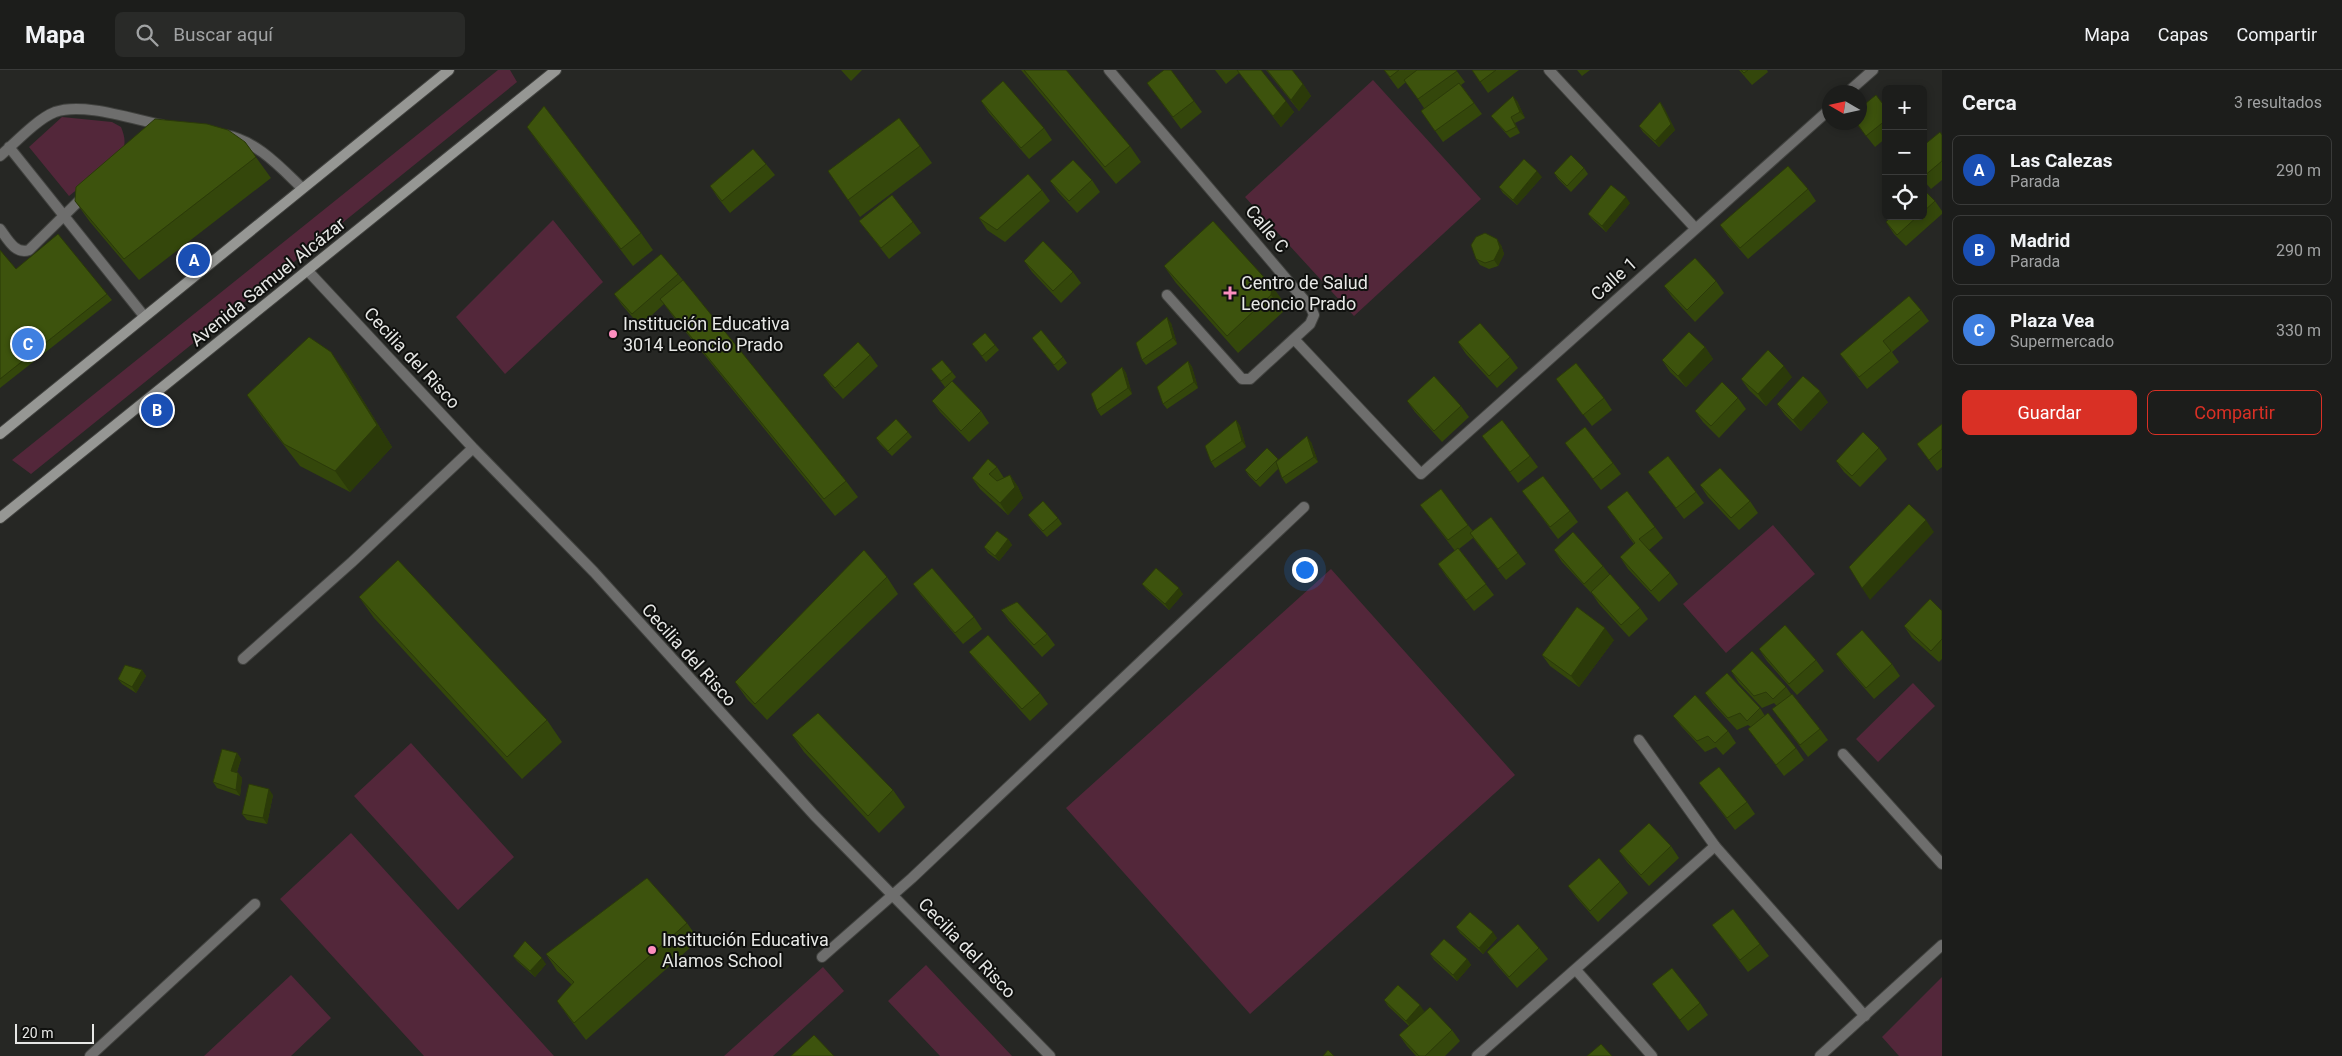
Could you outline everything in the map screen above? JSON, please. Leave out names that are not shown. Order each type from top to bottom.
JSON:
[{"type":"main road","points":[[0,434],[450,70]]},
{"type":"main road","name":"Avenida Samuel Alcázar","points":[[0,518],[556,70]]},
{"type":"street","name":"Calle C","points":[[1109,70],[1311,308],[1314,315],[1310,324],[1294,340],[1250,379],[1242,379],[1167,295]]},
{"type":"street","points":[[1549,70],[1696,228]]},
{"type":"street","points":[[1856,85],[1873,70]]},
{"type":"street","points":[[0,156],[42,120],[53,113],[68,109],[90,110],[162,128]]},
{"type":"street","name":"Calle 1","points":[[1294,340],[1421,474],[1822,116]]},
{"type":"street","points":[[215,134],[239,138],[255,147],[302,188]]},
{"type":"street","points":[[9,147],[144,316]]},
{"type":"street","points":[[0,229],[17,250],[24,252],[29,250],[63,215],[90,191]]},
{"type":"street","name":"Cecilia del Risco","points":[[308,271],[474,448],[594,572],[814,815],[1050,1056]]},
{"type":"street","points":[[243,659],[352,562],[474,448]]},
{"type":"street","points":[[822,956],[892,895],[1304,508]]},
{"type":"street","points":[[1639,740],[1716,846],[1865,1016]]},
{"type":"street","points":[[1843,754],[1942,864]]},
{"type":"street","points":[[1477,1056],[1716,846]]},
{"type":"street","points":[[90,1056],[255,904]]},
{"type":"street","points":[[1820,1056],[1942,945]]},
{"type":"street","points":[[1576,970],[1652,1056]]},
{"type":"shaded area","points":[[498,70],[510,70],[517,82],[31,474],[12,460]]},
{"type":"shaded area","points":[[1373,80],[1481,199],[1354,316],[1245,197]]},
{"type":"shaded area","points":[[62,117],[112,122],[121,127],[125,140],[122,153],[69,196],[29,147]]},
{"type":"shaded area","points":[[553,220],[603,282],[505,374],[456,317]]},
{"type":"shaded area","points":[[1773,525],[1815,574],[1726,653],[1683,604]]},
{"type":"shaded area","points":[[1331,569],[1515,775],[1250,1014],[1066,808]]},
{"type":"shaded area","points":[[1913,683],[1935,706],[1878,762],[1856,739]]},
{"type":"shaded area","points":[[411,743],[514,857],[458,910],[354,796]]},
{"type":"shaded area","points":[[351,833],[554,1056],[424,1056],[280,899]]},
{"type":"shaded area","points":[[926,965],[1012,1056],[940,1056],[888,1001]]},
{"type":"shaded area","points":[[823,967],[844,991],[773,1056],[724,1056]]},
{"type":"shaded area","points":[[291,975],[331,1018],[291,1056],[204,1056]]},
{"type":"shaded area","points":[[1942,977],[1942,1056],[1899,1056],[1882,1037]]},
{"type":"building","points":[[1024,70],[1066,70],[1130,146],[1105,167]]},
{"type":"building","points":[[1164,70],[1171,70],[1194,101],[1173,117],[1147,83]]},
{"type":"building","points":[[1237,70],[1261,70],[1286,101],[1273,116]]},
{"type":"building","points":[[1267,70],[1292,70],[1303,84],[1291,100]]},
{"type":"building","points":[[1384,70],[1399,70],[1390,77]]},
{"type":"building","points":[[1417,70],[1457,71],[1418,99],[1404,80]]},
{"type":"building","points":[[1472,70],[1496,70],[1480,82]]},
{"type":"building","points":[[1003,81],[1044,128],[1021,148],[981,101]]},
{"type":"building","points":[[1459,83],[1474,103],[1435,131],[1421,111]]},
{"type":"building","points":[[1876,95],[1882,103],[1882,123],[1866,136],[1862,130],[1867,130],[1867,102]]},
{"type":"building","points":[[1513,96],[1520,112],[1511,117],[1516,127],[1506,132],[1491,116]]},
{"type":"building","points":[[1660,102],[1671,124],[1655,141],[1639,126]]},
{"type":"building","points":[[544,106],[641,233],[621,249],[527,127]]},
{"type":"building","points":[[899,118],[920,146],[848,200],[828,171]]},
{"type":"building","points":[[155,119],[207,124],[228,130],[245,142],[256,157],[124,259],[75,201],[76,187]]},
{"type":"building","points":[[1940,132],[1942,135],[1942,161],[1927,174],[1927,143]]},
{"type":"building","points":[[753,149],[766,164],[722,201],[710,186]]},
{"type":"building","points":[[1571,155],[1584,168],[1567,186],[1554,173]]},
{"type":"building","points":[[1524,159],[1537,171],[1513,200],[1499,187]]},
{"type":"building","points":[[1073,160],[1092,180],[1069,201],[1050,181]]},
{"type":"building","points":[[1788,166],[1808,189],[1740,248],[1720,225]]},
{"type":"building","points":[[1028,174],[1042,190],[997,230],[979,218]]},
{"type":"building","points":[[1611,185],[1626,197],[1602,226],[1588,214]]},
{"type":"building","points":[[1927,193],[1935,201],[1927,208]]},
{"type":"building","points":[[892,195],[913,222],[881,248],[859,221]]},
{"type":"building","points":[[1888,220],[1914,220],[1897,235],[1886,222]]},
{"type":"building","name":"Centro de Salud Leoncio Prado","points":[[1213,221],[1272,286],[1271,295],[1227,336],[1164,266]]},
{"type":"building","points":[[1485,233],[1497,239],[1500,248],[1494,260],[1485,263],[1476,259],[1471,245],[1476,237]]},
{"type":"building","points":[[58,234],[107,294],[0,379],[0,250],[16,269]]},
{"type":"building","points":[[1043,241],[1073,272],[1053,291],[1024,261]]},
{"type":"building","points":[[661,254],[678,274],[632,314],[614,294]]},
{"type":"building","points":[[1695,258],[1716,281],[1687,310],[1664,286]]},
{"type":"building","points":[[683,280],[846,481],[824,499],[660,299]]},
{"type":"building","points":[[1909,296],[1921,310],[1883,341],[1891,351],[1859,377],[1840,354]]},
{"type":"building","points":[[1167,317],[1173,338],[1142,360],[1136,343]]},
{"type":"building","points":[[1480,323],[1510,357],[1489,376],[1458,342]]},
{"type":"building","points":[[1041,330],[1063,357],[1054,365],[1032,338]]},
{"type":"building","points":[[1689,332],[1705,347],[1678,376],[1662,360]]},
{"type":"building","points":[[985,333],[995,345],[982,356],[972,344]]},
{"type":"building","points":[[309,337],[331,352],[377,425],[335,471],[284,444],[247,395]]},
{"type":"building","points":[[858,342],[870,355],[835,388],[823,375]]},
{"type":"building","points":[[1768,350],[1784,366],[1758,394],[1741,379]]},
{"type":"building","points":[[942,360],[952,372],[941,381],[931,369]]},
{"type":"building","points":[[1188,361],[1194,382],[1163,404],[1157,387]]},
{"type":"building","points":[[1576,363],[1604,398],[1583,415],[1556,379]]},
{"type":"building","points":[[1122,367],[1128,388],[1097,410],[1091,394]]},
{"type":"building","points":[[1434,376],[1461,406],[1434,431],[1407,401]]},
{"type":"building","points":[[1803,376],[1820,391],[1793,420],[1777,404]]},
{"type":"building","points":[[952,381],[981,411],[961,431],[932,401]]},
{"type":"building","points":[[1722,382],[1738,398],[1711,426],[1695,411]]},
{"type":"building","points":[[896,419],[908,432],[888,451],[876,438]]},
{"type":"building","points":[[1236,420],[1242,441],[1211,462],[1205,446]]},
{"type":"building","points":[[1502,420],[1530,456],[1510,472],[1482,436]]},
{"type":"building","points":[[1942,424],[1942,449],[1929,460],[1917,444]]},
{"type":"building","points":[[1585,427],[1613,463],[1593,479],[1565,443]]},
{"type":"building","points":[[1863,432],[1879,448],[1852,476],[1836,461]]},
{"type":"building","points":[[1307,436],[1314,457],[1282,478],[1276,462]]},
{"type":"building","points":[[1267,448],[1278,459],[1256,481],[1245,470]]},
{"type":"building","points":[[1668,456],[1696,492],[1676,508],[1648,472]]},
{"type":"building","points":[[988,459],[997,467],[989,474],[997,481],[1010,475],[1015,487],[1000,503],[972,478]]},
{"type":"building","points":[[1720,468],[1750,501],[1731,518],[1700,485]]},
{"type":"building","points":[[1543,476],[1570,511],[1550,527],[1522,491]]},
{"type":"building","points":[[1441,489],[1468,525],[1448,540],[1420,505]]},
{"type":"building","points":[[1627,491],[1655,527],[1639,539],[1670,573],[1651,591],[1620,557],[1635,543],[1607,507]]},
{"type":"building","points":[[1043,501],[1058,518],[1043,531],[1028,515]]},
{"type":"building","points":[[1909,504],[1926,520],[1862,588],[1849,567]]},
{"type":"building","points":[[1491,517],[1518,553],[1498,569],[1470,533]]},
{"type":"building","points":[[997,531],[1008,539],[995,556],[984,547]]},
{"type":"building","points":[[1573,532],[1603,566],[1584,584],[1554,550]]},
{"type":"building","points":[[1458,548],[1486,584],[1466,600],[1438,564]]},
{"type":"building","points":[[864,550],[887,577],[755,704],[735,682]]},
{"type":"building","points":[[398,560],[547,720],[507,757],[359,597]]},
{"type":"building","points":[[932,568],[974,617],[955,633],[913,584]]},
{"type":"building","points":[[1156,568],[1179,588],[1165,604],[1142,584]]},
{"type":"building","points":[[1610,574],[1640,608],[1621,625],[1591,592]]},
{"type":"building","points":[[1930,599],[1942,611],[1942,639],[1931,651],[1904,626]]},
{"type":"building","points":[[1017,602],[1047,634],[1034,645],[1001,610]]},
{"type":"building","points":[[1577,607],[1605,628],[1571,676],[1542,655]]},
{"type":"building","points":[[1785,625],[1816,660],[1789,684],[1759,649]]},
{"type":"building","points":[[1862,630],[1892,664],[1866,688],[1836,654]]},
{"type":"building","points":[[988,635],[1040,693],[1022,709],[969,652]]},
{"type":"building","points":[[1752,651],[1786,687],[1773,699],[1766,692],[1754,696],[1731,671]]},
{"type":"building","points":[[125,665],[142,670],[132,687],[118,679]]},
{"type":"building","points":[[1727,673],[1760,708],[1747,721],[1740,713],[1728,718],[1705,693]]},
{"type":"building","points":[[1792,694],[1820,729],[1800,745],[1772,709]]},
{"type":"building","points":[[1695,695],[1728,731],[1715,743],[1708,736],[1697,741],[1673,716]]},
{"type":"building","points":[[818,713],[893,790],[868,816],[792,735]]},
{"type":"building","points":[[1768,713],[1796,748],[1776,765],[1748,729]]},
{"type":"building","points":[[222,749],[237,753],[231,771],[238,773],[236,790],[213,782]]},
{"type":"building","points":[[1719,767],[1747,802],[1727,818],[1699,783]]},
{"type":"building","points":[[249,784],[269,789],[263,818],[242,814]]},
{"type":"building","points":[[1649,823],[1671,846],[1641,875],[1619,851]]},
{"type":"building","points":[[1599,858],[1620,882],[1590,911],[1568,886]]},
{"type":"building","points":[[647,878],[687,923],[574,1023],[557,1001],[574,982],[546,954]]},
{"type":"building","points":[[1733,909],[1760,944],[1740,960],[1712,925]]},
{"type":"building","points":[[1470,912],[1493,932],[1479,948],[1456,927]]},
{"type":"building","points":[[1518,924],[1539,948],[1509,977],[1487,952]]},
{"type":"building","points":[[1444,939],[1467,959],[1453,975],[1430,954]]},
{"type":"building","points":[[525,941],[542,958],[530,971],[513,956]]},
{"type":"building","points":[[1672,968],[1700,1003],[1680,1020],[1652,984]]},
{"type":"building","points":[[1398,985],[1420,1005],[1406,1021],[1384,1000]]},
{"type":"building","points":[[1430,1007],[1452,1030],[1425,1056],[1419,1056],[1399,1035]]},
{"type":"building","points":[[814,1035],[834,1056],[791,1056]]},
{"type":"building","points":[[1601,1044],[1612,1056],[1587,1056]]},
{"type":"building","points":[[1328,1050],[1334,1056],[1323,1056]]},
{"type":"place","name":"Las Calezas","points":[[194,260]]},
{"type":"place","name":"Centro de Salud Leoncio Prado","points":[[1230,293]]},
{"type":"place","name":"Institución Educativa 3014 Leoncio Prado","points":[[613,334]]},
{"type":"place","name":"Plaza Vea","points":[[28,344]]},
{"type":"place","name":"Madrid","points":[[157,410]]},
{"type":"place","name":"Institución Educativa Alamos School","points":[[652,950]]}]
